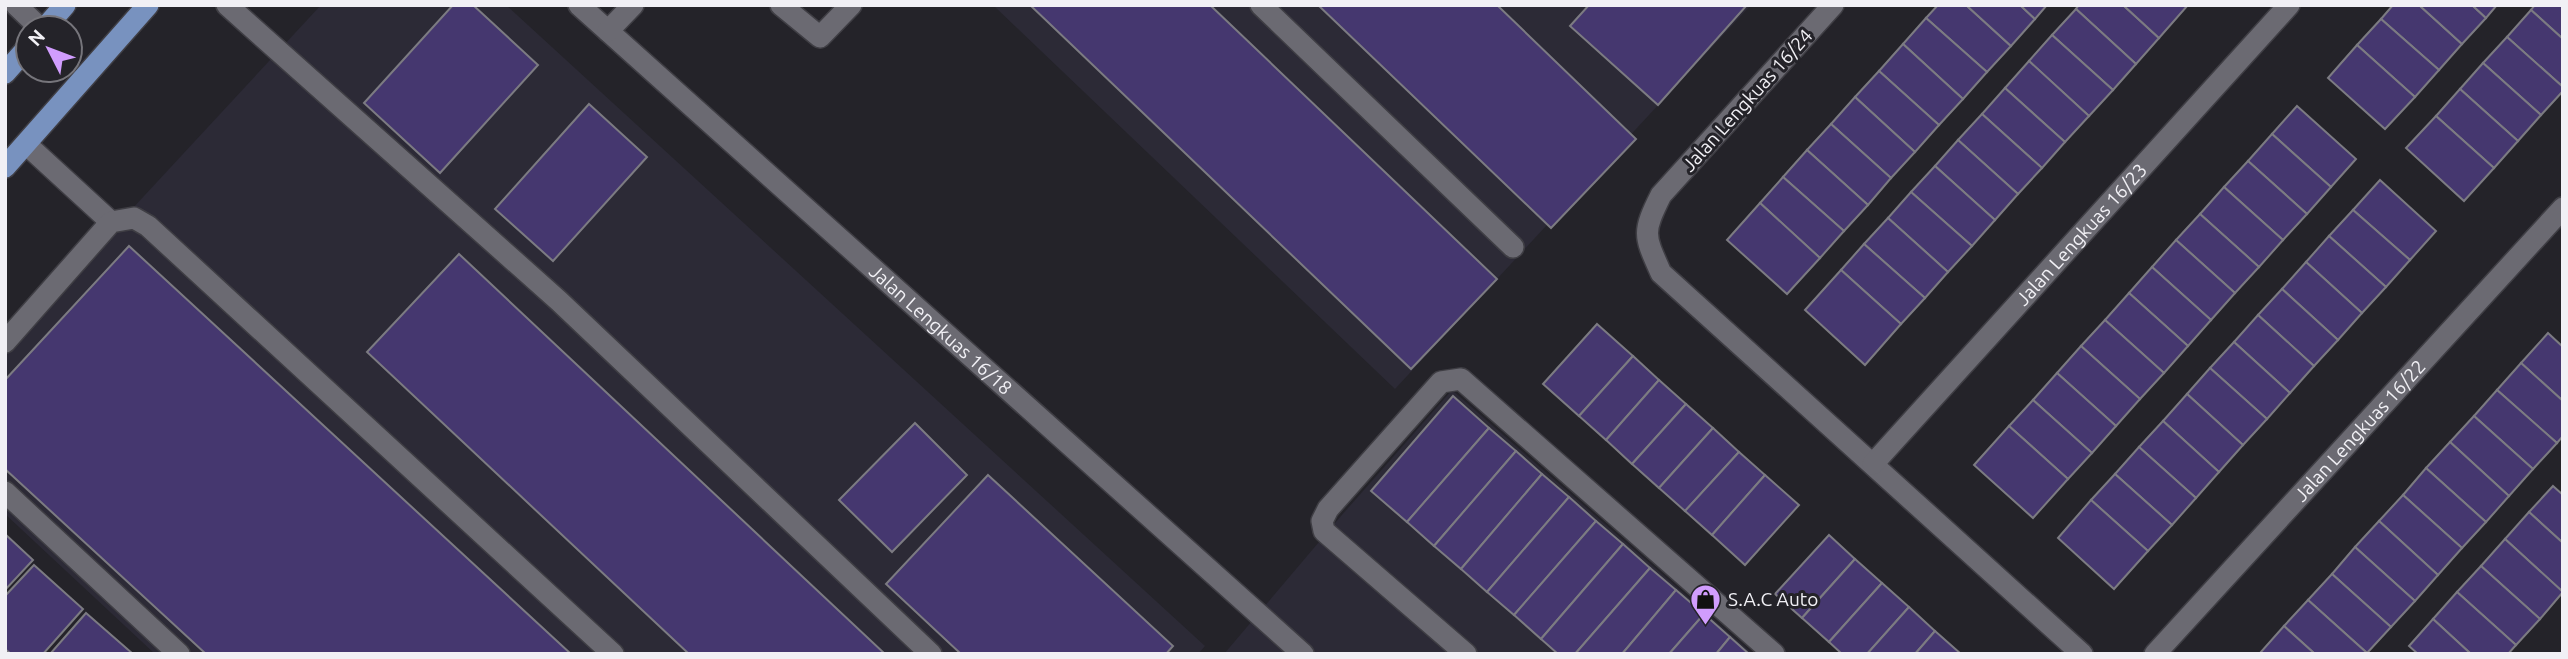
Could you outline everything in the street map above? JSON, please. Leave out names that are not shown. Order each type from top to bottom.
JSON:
[{"type":"main road","points":[[5,167],[148,5]]},
{"type":"street","points":[[227,5],[559,301],[931,654]]},
{"type":"street","name":"Jalan Lengkuas 16/18","points":[[579,5],[1303,654]]},
{"type":"street","points":[[608,32],[633,5]]},
{"type":"street","points":[[781,5],[820,37],[851,5]]},
{"type":"street","points":[[1261,5],[1513,247]]},
{"type":"street","name":"Jalan Lengkuas 16/24","points":[[1833,5],[1661,195],[1647,223],[1648,245],[1661,273],[2082,654]]},
{"type":"street","name":"Jalan Lengkuas 16/23","points":[[1873,464],[2289,5]]},
{"type":"street","points":[[26,144],[111,222]]},
{"type":"street","name":"Jalan Lengkuas 16/22","points":[[2155,654],[2563,208]]},
{"type":"street","points":[[5,342],[111,222],[134,218],[148,226],[613,654]]},
{"type":"street","points":[[1466,654],[1324,531],[1322,521],[1328,509],[1441,382],[1461,379],[1774,654]]},
{"type":"street","points":[[5,492],[179,654]]},
{"type":"shaded area","points":[[321,5],[506,5],[1205,646],[1198,654],[155,654],[5,514],[5,346]]},
{"type":"shaded area","points":[[993,5],[1751,5],[1395,389]]},
{"type":"shaded area","points":[[1452,390],[1753,654],[1224,654]]},
{"type":"building","points":[[453,5],[473,5],[538,65],[440,173],[364,103]]},
{"type":"building","points":[[1030,5],[1210,5],[1497,279],[1411,369]]},
{"type":"building","points":[[1318,5],[1497,5],[1636,139],[1551,228]]},
{"type":"building","points":[[1589,5],[1747,5],[1658,105],[1570,26]]},
{"type":"building","points":[[1938,5],[1966,5],[2011,46],[1987,72],[1926,18]]},
{"type":"building","points":[[1966,5],[2020,5],[2035,19],[2011,46]]},
{"type":"building","points":[[2020,5],[2047,5],[2035,19]]},
{"type":"building","points":[[2079,5],[2123,5],[2159,38],[2136,64],[2076,9]]},
{"type":"building","points":[[2123,5],[2188,5],[2159,38]]},
{"type":"building","points":[[2393,5],[2419,5],[2462,44],[2439,70],[2381,19]]},
{"type":"building","points":[[2419,5],[2472,5],[2486,18],[2462,44]]},
{"type":"building","points":[[2472,5],[2497,5],[2486,18]]},
{"type":"building","points":[[2535,5],[2563,5],[2563,39],[2531,10]]},
{"type":"building","points":[[2076,9],[2136,64],[2113,90],[2052,35]]},
{"type":"building","points":[[2531,10],[2563,39],[2563,87],[2507,37]]},
{"type":"building","points":[[1926,18],[1987,72],[1963,99],[1903,44]]},
{"type":"building","points":[[2381,19],[2439,70],[2415,97],[2357,45]]},
{"type":"building","points":[[2052,35],[2113,90],[2089,116],[2029,61]]},
{"type":"building","points":[[2507,37],[2563,87],[2563,91],[2541,115],[2483,63]]},
{"type":"building","points":[[1903,44],[1963,99],[1939,125],[1879,71]]},
{"type":"building","points":[[2357,45],[2415,97],[2385,129],[2328,78]]},
{"type":"building","points":[[2029,61],[2089,116],[2065,142],[2005,88]]},
{"type":"building","points":[[2483,63],[2541,115],[2518,141],[2460,89]]},
{"type":"building","points":[[1879,71],[1939,125],[1915,152],[1855,97]]},
{"type":"building","points":[[2005,88],[2065,142],[2042,168],[1982,114]]},
{"type":"building","points":[[2460,89],[2518,141],[2494,168],[2436,116]]},
{"type":"building","points":[[1855,97],[1915,152],[1891,178],[1831,124]]},
{"type":"building","points":[[589,104],[647,157],[553,261],[495,209]]},
{"type":"building","points":[[2297,106],[2356,159],[2331,187],[2272,134]]},
{"type":"building","points":[[1982,114],[2042,168],[2018,194],[1958,140]]},
{"type":"building","points":[[2436,116],[2494,168],[2464,201],[2406,148]]},
{"type":"building","points":[[1831,124],[1891,178],[1868,205],[1807,150]]},
{"type":"building","points":[[2272,134],[2331,187],[2307,214],[2248,161]]},
{"type":"building","points":[[1958,140],[2018,194],[1995,220],[1935,166]]},
{"type":"building","points":[[1807,150],[1868,205],[1844,231],[1783,177]]},
{"type":"building","points":[[2248,161],[2307,214],[2283,240],[2224,187]]},
{"type":"building","points":[[1935,166],[1995,220],[1972,246],[1911,192]]},
{"type":"building","points":[[1783,177],[1844,231],[1820,258],[1760,203]]},
{"type":"building","points":[[2380,180],[2436,231],[2410,260],[2353,210]]},
{"type":"building","points":[[2224,187],[2283,240],[2259,267],[2200,214]]},
{"type":"building","points":[[1911,192],[1972,246],[1948,272],[1888,218]]},
{"type":"building","points":[[1760,203],[1820,258],[1787,294],[1727,240]]},
{"type":"building","points":[[2353,210],[2410,260],[2386,287],[2329,236]]},
{"type":"building","points":[[2200,214],[2259,267],[2235,293],[2176,240]]},
{"type":"building","points":[[1888,218],[1948,272],[1925,298],[1864,244]]},
{"type":"building","points":[[2329,236],[2386,287],[2362,313],[2306,262]]},
{"type":"building","points":[[2176,240],[2235,293],[2211,320],[2152,267]]},
{"type":"building","points":[[1864,244],[1925,298],[1901,324],[1841,270]]},
{"type":"building","points":[[129,246],[571,654],[206,654],[5,469],[5,380]]},
{"type":"building","points":[[459,254],[885,654],[689,654],[367,352]]},
{"type":"building","points":[[2306,262],[2362,313],[2338,340],[2282,289]]},
{"type":"building","points":[[2152,267],[2211,320],[2188,346],[2129,293]]},
{"type":"building","points":[[1841,270],[1901,324],[1865,365],[1805,310]]},
{"type":"building","points":[[2282,289],[2338,340],[2314,366],[2258,315]]},
{"type":"building","points":[[2129,293],[2188,346],[2164,373],[2105,320]]},
{"type":"building","points":[[2258,315],[2314,366],[2290,393],[2234,342]]},
{"type":"building","points":[[2105,320],[2164,373],[2140,399],[2081,346]]},
{"type":"building","points":[[1597,324],[1633,356],[1579,416],[1543,384]]},
{"type":"building","points":[[2548,333],[2563,347],[2563,401],[2521,363]]},
{"type":"building","points":[[2234,342],[2290,393],[2267,419],[2210,368]]},
{"type":"building","points":[[2081,346],[2140,399],[2116,426],[2057,373]]},
{"type":"building","points":[[1633,356],[1659,380],[1606,440],[1579,416]]},
{"type":"building","points":[[2521,363],[2563,401],[2563,436],[2557,443],[2497,390]]},
{"type":"building","points":[[2210,368],[2267,419],[2243,445],[2187,394]]},
{"type":"building","points":[[2057,373],[2116,426],[2092,453],[2033,400]]},
{"type":"building","points":[[1659,380],[1686,404],[1632,464],[1606,440]]},
{"type":"building","points":[[2497,390],[2557,443],[2533,469],[2474,416]]},
{"type":"building","points":[[2187,394],[2243,445],[2219,472],[2163,421]]},
{"type":"building","points":[[1453,396],[1489,428],[1407,522],[1371,491]]},
{"type":"building","points":[[2033,400],[2092,453],[2068,479],[2009,426]]},
{"type":"building","points":[[1686,404],[1713,428],[1659,488],[1632,464]]},
{"type":"building","points":[[2474,416],[2533,469],[2509,496],[2450,442]]},
{"type":"building","points":[[2163,421],[2219,472],[2196,498],[2139,447]]},
{"type":"building","points":[[915,423],[967,475],[892,552],[839,500]]},
{"type":"building","points":[[2009,426],[2068,479],[2033,518],[1974,465]]},
{"type":"building","points":[[1489,428],[1516,451],[1434,546],[1407,522]]},
{"type":"building","points":[[1713,428],[1739,452],[1685,511],[1659,488]]},
{"type":"building","points":[[2450,442],[2509,496],[2486,522],[2426,468]]},
{"type":"building","points":[[2139,447],[2196,498],[2172,525],[2115,474]]},
{"type":"building","points":[[1516,451],[1542,474],[1461,569],[1434,546]]},
{"type":"building","points":[[1739,452],[1765,475],[1712,535],[1685,511]]},
{"type":"building","points":[[2426,468],[2486,522],[2462,548],[2403,495]]},
{"type":"building","points":[[1542,474],[1569,497],[1487,592],[1461,569]]},
{"type":"building","points":[[2115,474],[2172,525],[2148,551],[2091,500]]},
{"type":"building","points":[[988,475],[1173,646],[1166,654],[961,654],[886,584]]},
{"type":"building","points":[[1765,475],[1799,505],[1745,565],[1712,535]]},
{"type":"building","points":[[2553,486],[2563,495],[2563,543],[2529,512]]},
{"type":"building","points":[[2403,495],[2462,548],[2438,575],[2379,521]]},
{"type":"building","points":[[1569,497],[1596,521],[1514,615],[1487,592]]},
{"type":"building","points":[[2091,500],[2148,551],[2114,589],[2058,538]]},
{"type":"building","points":[[2529,512],[2563,543],[2563,592],[2505,539]]},
{"type":"building","points":[[1596,521],[1623,544],[1541,639],[1514,615]]},
{"type":"building","points":[[2379,521],[2438,575],[2415,601],[2355,547]]},
{"type":"building","points":[[5,534],[33,560],[5,590]]},
{"type":"building","points":[[1829,535],[1855,559],[1802,618],[1775,594]]},
{"type":"building","points":[[2505,539],[2563,592],[2540,619],[2481,566]]},
{"type":"building","points":[[1623,544],[1650,568],[1575,654],[1558,654],[1541,639]]},
{"type":"building","points":[[2355,547],[2415,601],[2391,627],[2332,574]]},
{"type":"building","points":[[1855,559],[1882,583],[1829,642],[1802,618]]},
{"type":"building","points":[[34,565],[83,609],[43,654],[11,654],[5,649],[5,596]]},
{"type":"building","points":[[2481,566],[2540,619],[2516,645],[2457,592]]},
{"type":"building","points":[[1650,568],[1676,590],[1622,654],[1575,654]]},
{"type":"building","points":[[2332,574],[2391,627],[2367,653],[2308,600]]},
{"type":"building","points":[[1882,583],[1909,607],[1867,654],[1842,654],[1829,642]]},
{"type":"building","points":[[1676,590],[1704,614],[1669,654],[1622,654]]},
{"type":"building","points":[[2457,592],[2516,645],[2508,654],[2471,654],[2433,619]]},
{"type":"building","points":[[2308,600],[2367,654],[2315,654],[2284,626]]},
{"type":"building","points":[[1909,607],[1935,631],[1915,654],[1867,654]]},
{"type":"building","points":[[86,613],[133,654],[50,654]]},
{"type":"building","name":"S.A.C Auto","points":[[1704,614],[1730,637],[1716,654],[1669,654]]},
{"type":"building","points":[[2433,619],[2471,654],[2418,654],[2409,646]]},
{"type":"building","points":[[2284,626],[2315,654],[2260,653]]},
{"type":"building","points":[[1935,631],[1961,654],[1915,654]]},
{"type":"building","points":[[1730,637],[1749,654],[1716,654]]},
{"type":"place","name":"S.A.C Auto","points":[[1705,626]]}]
